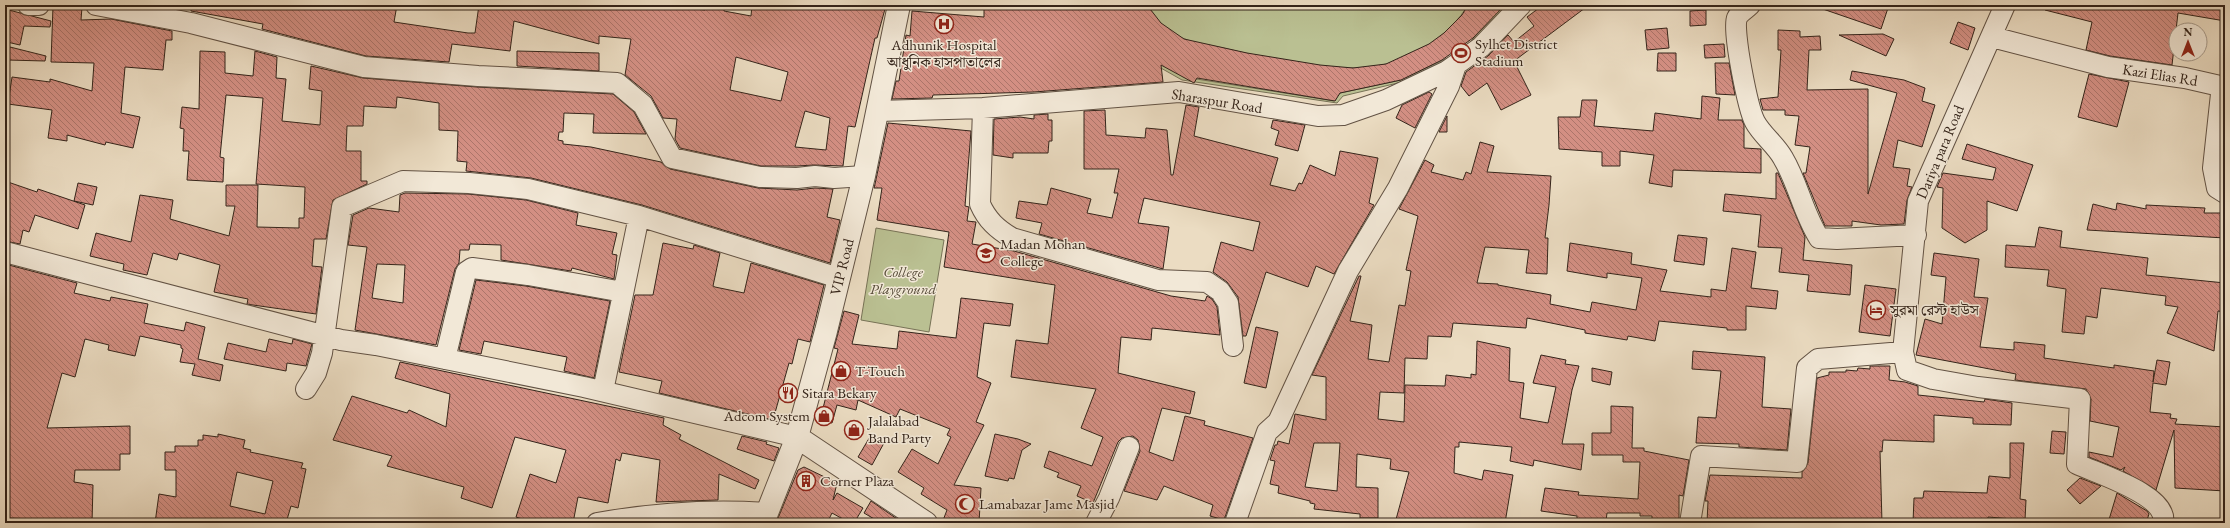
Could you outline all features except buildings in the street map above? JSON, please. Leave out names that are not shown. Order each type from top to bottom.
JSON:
[{"type":"street","points":[[28,5],[39,5]]},
{"type":"street","points":[[96,5],[191,23],[364,67],[478,76],[617,82],[643,106],[672,158],[760,177],[797,178],[816,176],[834,178],[864,176]]},
{"type":"street","name":"VIP Road","points":[[765,518],[797,437],[839,278],[864,176],[899,5]]},
{"type":"street","name":"Sharaspur Road","points":[[878,111],[982,108],[1179,92],[1310,115],[1343,115],[1386,100],[1447,71],[1481,47],[1521,5]]},
{"type":"street","points":[[1750,5],[1737,17],[1735,27],[1744,84],[1755,122],[1783,156],[1801,195],[1810,224],[1819,238],[1916,235]]},
{"type":"street","name":"Dariya para Road","points":[[2005,5],[1918,201],[1916,235],[1903,352],[1907,370],[1933,379],[1978,387],[2080,399],[2078,464],[2148,496],[2162,510],[2164,518],[2163,523]]},
{"type":"street","name":"Kazi Elias Rd","points":[[1992,37],[2108,67],[2185,78],[2220,86],[2221,94],[2213,168],[2217,188],[2225,193]]},
{"type":"street","points":[[1235,523],[1267,432],[1278,422],[1348,271],[1398,188],[1449,86],[1456,65]]},
{"type":"street","points":[[982,108],[980,204],[985,215],[997,229],[1012,238],[1158,280],[1207,282],[1220,290],[1228,303],[1233,346]]},
{"type":"street","points":[[306,389],[316,373],[322,353],[342,207],[371,193],[403,181],[469,183],[528,189],[639,216],[839,278]]},
{"type":"street","points":[[603,391],[639,216]]},
{"type":"street","points":[[5,252],[324,336],[444,358],[603,391],[797,437],[926,523]]},
{"type":"street","points":[[444,358],[466,272],[472,268],[528,275],[623,292]]},
{"type":"street","points":[[1690,523],[1700,456],[1797,462],[1807,368],[1814,361],[1818,359],[1903,352]]},
{"type":"street","points":[[1096,523],[1109,498],[1129,448]]},
{"type":"street","points":[[597,523],[677,512],[725,510],[765,518]]},
{"type":"green space","name":"Sylhet District Stadium","points":[[1105,5],[1184,77],[1334,101],[1340,93],[1401,80],[1462,51],[1504,5],[1507,5],[1504,12],[1462,54],[1402,82],[1343,96],[1337,103],[1182,80],[1145,59]]},
{"type":"green space","name":"Sylhet District Stadium","points":[[1147,5],[1468,5],[1453,25],[1422,49],[1386,64],[1348,68],[1327,67],[1282,61],[1190,41],[1179,37],[1168,30],[1154,16]]},
{"type":"green space","name":"College Playground","points":[[876,228],[944,240],[929,332],[861,320]]},
{"type":"place","name":"Adhunik Hospital আধুনিক হাসপাতালের","points":[[944,24]]},
{"type":"place","name":"Sylhet District Stadium","points":[[1461,53]]},
{"type":"place","name":"Madan Mohan College","points":[[986,253]]},
{"type":"place","name":"সুরমা রেস্ট হাউস","points":[[1876,310]]},
{"type":"place","name":"T-Touch","points":[[841,371]]},
{"type":"place","name":"Sitara Bekary","points":[[788,393]]},
{"type":"place","name":"Adcom System","points":[[824,416]]},
{"type":"place","name":"Jalalabad Band Party","points":[[854,430]]},
{"type":"place","name":"Corner Plaza","points":[[806,481]]},
{"type":"place","name":"Lamabazar Jame Masjid","points":[[965,504]]}]
